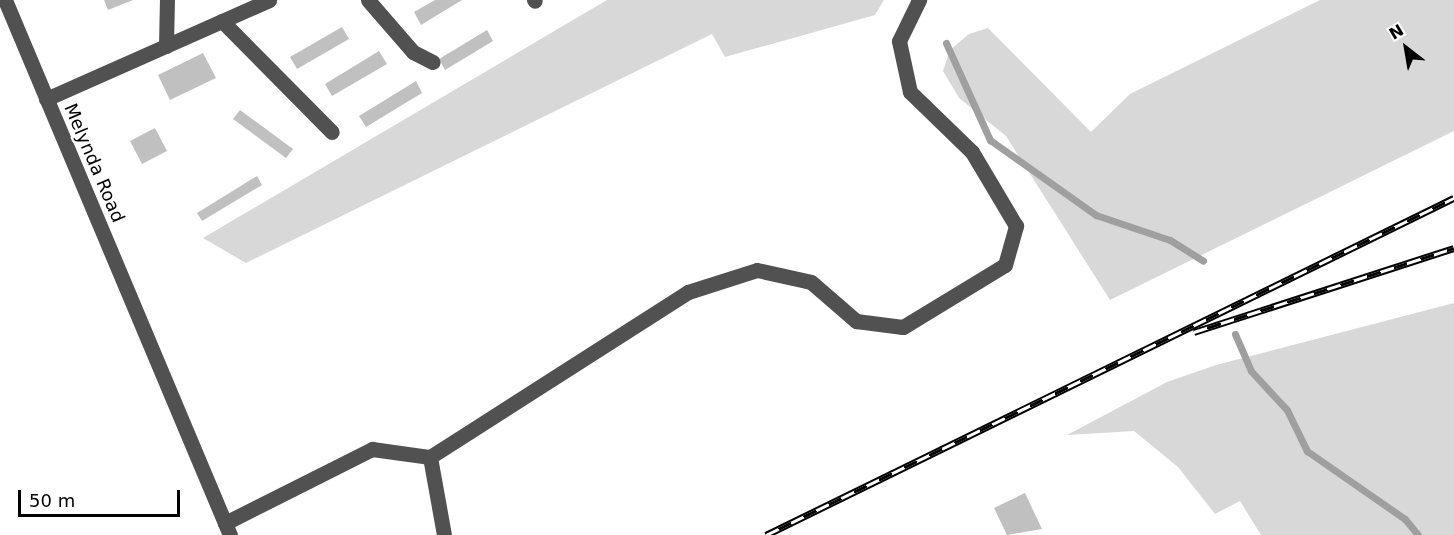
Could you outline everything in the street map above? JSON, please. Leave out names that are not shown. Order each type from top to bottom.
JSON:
[{"type":"street","name":"Melynda Road","points":[[5,0],[227,529]]},
{"type":"street","points":[[166,46],[167,0]]},
{"type":"street","points":[[46,99],[269,0]]},
{"type":"street","points":[[368,0],[412,52],[434,62]]},
{"type":"street","points":[[227,529],[372,449],[430,458],[688,292],[757,270],[811,282],[856,321],[903,327],[1005,265],[1016,226],[972,152],[910,92],[899,41],[919,0]]},
{"type":"street","points":[[222,21],[332,132]]},
{"type":"street","points":[[430,458],[444,535]]},
{"type":"shaded area","points":[[607,0],[884,0],[875,15],[725,57],[712,34],[246,263],[203,238]]},
{"type":"shaded area","points":[[1320,0],[1454,0],[1454,131],[1110,300],[1006,136],[959,98],[943,71],[950,50],[969,34],[988,28],[1091,132],[1130,94]]},
{"type":"shaded area","points":[[1454,303],[1454,535],[1261,535],[1240,501],[1215,514],[1178,467],[1134,431],[1067,435],[1167,382],[1216,365]]},
{"type":"building","points":[[104,0],[133,0],[108,10]]},
{"type":"building","points":[[435,0],[462,0],[421,25],[414,12]]},
{"type":"building","points":[[342,27],[349,39],[297,69],[290,57]]},
{"type":"building","points":[[487,30],[493,41],[445,70],[439,59]]},
{"type":"building","points":[[379,51],[387,64],[332,96],[325,84]]},
{"type":"building","points":[[203,53],[216,78],[170,100],[158,75]]},
{"type":"building","points":[[416,81],[422,93],[366,127],[359,116]]},
{"type":"building","points":[[240,110],[293,149],[286,158],[233,119]]},
{"type":"building","points":[[155,128],[167,151],[142,164],[130,141]]},
{"type":"building","points":[[257,176],[262,185],[202,221],[197,213]]},
{"type":"building","points":[[1025,493],[1042,529],[1007,535],[994,508]]},
{"type":"waterway","points":[[946,43],[990,140],[1096,215],[1170,240],[1203,261]]},
{"type":"waterway","points":[[1235,334],[1251,371],[1287,410],[1307,451],[1405,519],[1418,535]]},
{"type":"railway","points":[[766,535],[1454,198]]},
{"type":"railway","points":[[1194,332],[1454,248]]}]
